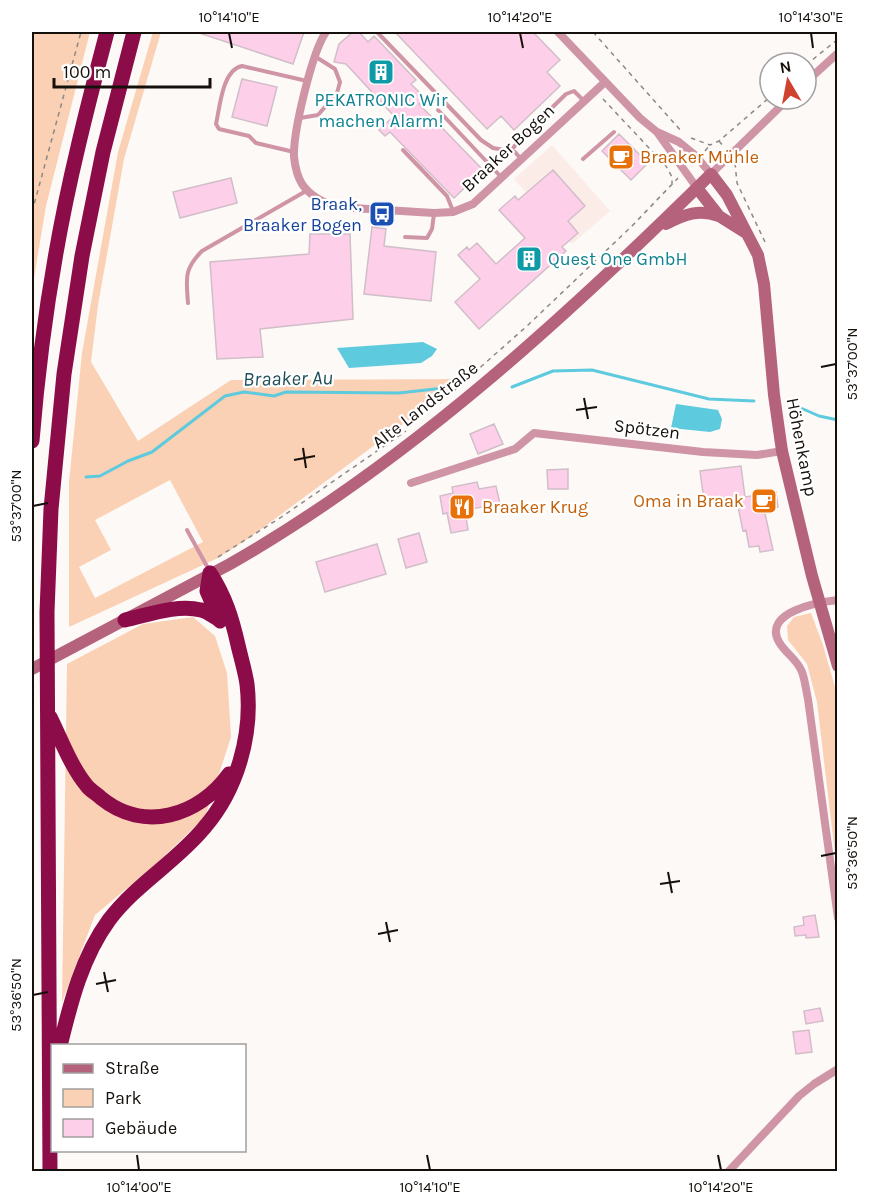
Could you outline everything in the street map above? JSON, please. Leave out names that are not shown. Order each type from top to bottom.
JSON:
[{"type":"highway","points":[[32,441],[48,304],[78,148],[107,32]]},
{"type":"highway","points":[[50,1172],[47,612],[50,519],[63,385],[82,256],[103,152],[134,32]]},
{"type":"highway","points":[[32,349],[48,304]]},
{"type":"highway","points":[[208,569],[207,591],[218,619],[238,647]]},
{"type":"highway","points":[[61,1044],[76,987],[90,951],[100,934],[125,902],[182,852],[205,828],[228,792],[240,759],[248,728],[247,683],[234,623],[226,602],[208,569]]},
{"type":"highway","points":[[125,620],[163,611],[188,609],[202,610],[218,619]]},
{"type":"highway","points":[[48,712],[70,759],[87,787],[114,809],[141,817],[163,817],[194,807],[220,786],[240,759]]},
{"type":"main road","name":"Alte Landstraße","points":[[32,669],[125,620],[208,569],[261,546],[344,491],[418,436],[510,360],[600,281],[711,174]]},
{"type":"main road","name":"Höhenkamp","points":[[711,174],[727,195],[758,255],[764,284],[772,384],[782,451],[819,603],[837,666]]},
{"type":"main road","points":[[697,188],[719,216]]},
{"type":"main road","points":[[652,232],[687,214],[707,212],[719,216],[747,234]]},
{"type":"street","points":[[307,190],[296,171],[295,152],[299,118],[308,81],[326,32]]},
{"type":"street","points":[[558,32],[640,118],[657,132],[679,142],[711,174]]},
{"type":"street","points":[[818,71],[837,53]]},
{"type":"street","name":"Braaker Bogen","points":[[307,190],[321,201],[336,207],[434,213],[453,212],[473,204],[604,82]]},
{"type":"street","name":"Alte Landstraße","points":[[711,174],[776,111]]},
{"type":"street","points":[[657,132],[697,188]]},
{"type":"street","name":"Spötzen","points":[[411,483],[514,449],[534,433],[703,452],[757,455],[782,451]]},
{"type":"street","points":[[837,600],[785,614],[777,627],[777,639],[785,651],[796,660],[802,672],[837,918]]},
{"type":"street","points":[[728,1172],[799,1096],[837,1069]]},
{"type":"lane","points":[[377,32],[481,140],[493,148],[515,152],[521,160]]},
{"type":"lane","points":[[299,118],[318,115],[337,93],[340,82],[335,69],[316,56]]},
{"type":"lane","points":[[295,152],[256,143],[249,136],[219,129],[216,124],[228,75],[234,68],[242,66],[308,81]]},
{"type":"lane","points":[[511,151],[519,140],[566,94],[574,91],[583,101]]},
{"type":"lane","points":[[438,110],[502,178]]},
{"type":"lane","points":[[583,159],[614,132]]},
{"type":"lane","points":[[403,150],[447,196],[453,212]]},
{"type":"lane","points":[[188,303],[186,277],[189,267],[202,251],[299,197],[307,190]]},
{"type":"lane","points":[[405,237],[422,240],[427,238],[432,229],[434,213]]},
{"type":"lane","points":[[187,530],[208,569]]},
{"type":"path","points":[[32,212],[81,32]]},
{"type":"path","points":[[593,32],[681,132]]},
{"type":"path","points":[[818,55],[837,39]]},
{"type":"path","points":[[595,91],[666,166],[672,177],[672,186]]},
{"type":"path","points":[[691,138],[710,145],[719,141],[758,107]]},
{"type":"path","points":[[436,406],[527,326],[632,226],[684,172]]},
{"type":"path","points":[[208,569],[410,428]]},
{"type":"shaded area","points":[[552,145],[610,211],[572,244],[514,179]]},
{"type":"green space","points":[[32,32],[90,32],[46,206],[32,290]]},
{"type":"green space","points":[[153,32],[161,32],[124,159],[98,305],[91,362],[138,441],[231,380],[464,379],[249,538],[218,558],[69,627],[69,482],[82,353],[118,152]],"holes":[[[170,480],[203,542],[95,598],[79,567],[111,550],[95,520]]]},
{"type":"green space","points":[[811,613],[837,694],[837,871],[817,702],[807,664],[788,640],[787,626],[794,617]]},
{"type":"green space","points":[[193,617],[215,636],[227,673],[231,737],[205,817],[157,863],[95,915],[62,1002],[67,664],[143,624]]},
{"type":"water","points":[[423,342],[437,349],[432,356],[421,363],[349,368],[337,348]]},
{"type":"water","points":[[676,404],[718,410],[722,419],[720,429],[710,432],[671,428]]},
{"type":"building","points":[[200,32],[304,32],[293,64]]},
{"type":"building","points":[[353,32],[359,32],[368,42],[374,36],[416,80],[411,84],[425,98],[419,104],[483,170],[454,198],[390,132],[385,136],[379,130],[394,116],[346,64],[334,62],[339,44]]},
{"type":"building","points":[[395,32],[533,32],[560,60],[547,72],[560,86],[514,130],[501,116],[487,129]]},
{"type":"building","points":[[242,79],[277,87],[267,126],[232,117]]},
{"type":"building","name":"Braaker Mühle","points":[[619,134],[648,163],[631,180],[602,151]]},
{"type":"building","name":"Quest One GmbH","points":[[553,170],[585,206],[568,221],[578,233],[562,247],[566,251],[479,329],[455,302],[480,279],[458,255],[467,247],[469,250],[477,243],[496,264],[525,238],[499,210],[515,196],[518,200]]},
{"type":"building","points":[[231,178],[237,203],[180,218],[173,192]]},
{"type":"building","points":[[372,227],[386,229],[384,246],[436,252],[431,301],[364,294]]},
{"type":"building","points":[[310,234],[350,234],[353,319],[260,329],[263,357],[217,359],[210,262],[309,254]]},
{"type":"building","points":[[494,424],[503,444],[478,454],[470,434]]},
{"type":"building","points":[[741,466],[745,497],[776,492],[778,507],[764,509],[773,550],[760,552],[759,546],[749,547],[736,497],[704,501],[700,471]]},
{"type":"building","points":[[568,469],[568,489],[548,489],[547,470]]},
{"type":"building","name":"Braaker Krug","points":[[477,482],[479,489],[496,486],[500,504],[465,510],[468,530],[451,533],[447,513],[443,514],[440,496],[453,493],[452,487]]},
{"type":"building","points":[[419,533],[427,562],[406,568],[398,539]]},
{"type":"building","points":[[377,544],[386,574],[325,592],[316,562]]},
{"type":"building","points":[[815,915],[819,937],[795,936],[794,927],[804,925],[803,917]]},
{"type":"building","points":[[820,1008],[823,1021],[806,1024],[804,1011]]},
{"type":"building","points":[[809,1030],[812,1052],[796,1054],[793,1032]]},
{"type":"waterway","name":"Braaker Au","points":[[512,387],[553,371],[592,370],[709,399],[754,401]]},
{"type":"waterway","name":"Braaker Au","points":[[86,477],[100,476],[128,461],[152,452],[225,396],[244,392],[274,396],[286,392],[399,393],[444,388]]},
{"type":"waterway","name":"Braaker Au","points":[[794,405],[819,416],[838,420]]},
{"type":"place","name":"PEKATRONIC Wir machen Alarm!","points":[[381,72]]},
{"type":"place","name":"Braaker Mühle","points":[[621,157]]},
{"type":"place","name":"Braak, Braaker Bogen","points":[[382,214]]},
{"type":"place","name":"Quest One GmbH","points":[[529,259]]},
{"type":"place","name":"Oma in Braak","points":[[764,501]]},
{"type":"place","name":"Braaker Krug","points":[[462,507]]}]
